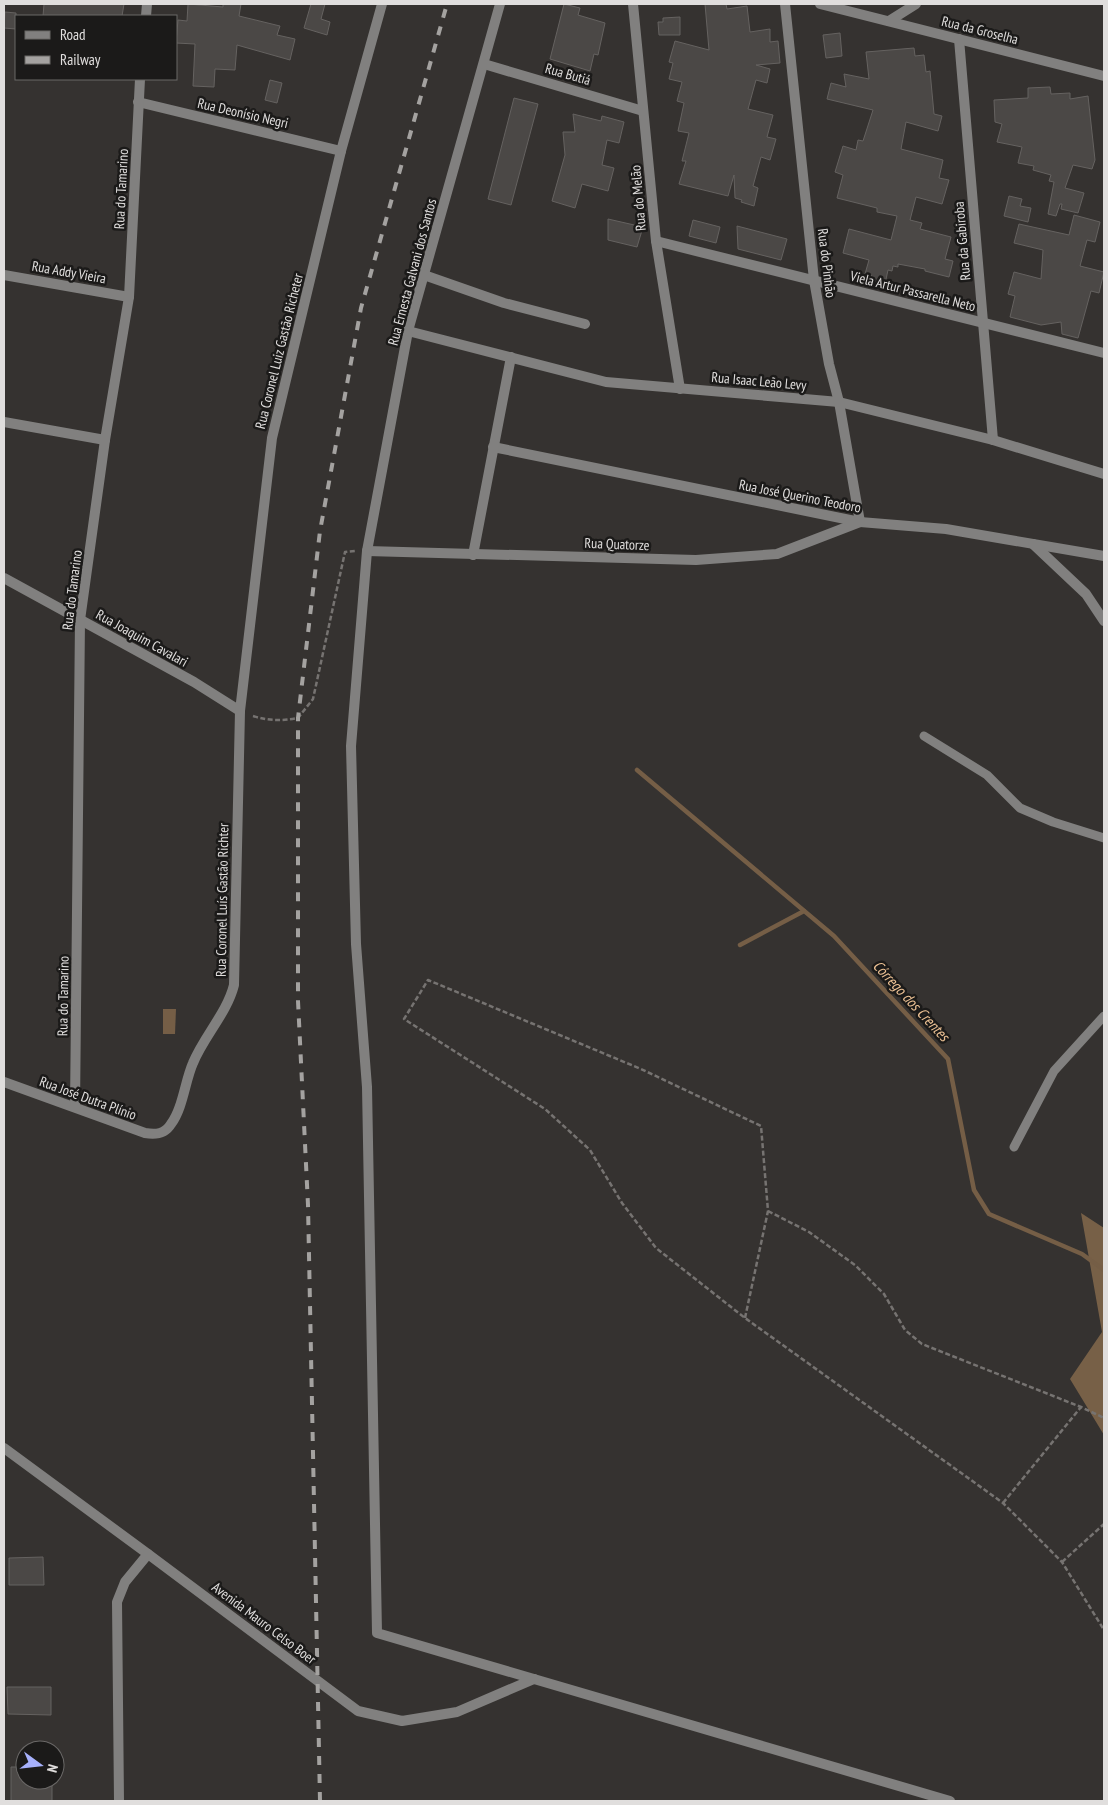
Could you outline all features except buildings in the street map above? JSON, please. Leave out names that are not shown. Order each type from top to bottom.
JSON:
[{"type":"street","name":"Rua Coronel Luiz Gastão Richeter","points":[[240,711],[272,438],[341,151],[382,4]]},
{"type":"street","name":"Rua Ernesta Galvani dos Santos","points":[[500,4],[408,331],[367,551],[350,746],[356,944],[367,1087],[377,1633],[534,1679]]},
{"type":"street","name":"Rua do Melão","points":[[634,4],[656,241],[680,389]]},
{"type":"street","name":"Rua do Pinhão","points":[[785,4],[814,280],[829,364],[839,402],[860,522]]},
{"type":"street","name":"Rua da Groselha","points":[[820,4],[1104,76]]},
{"type":"street","points":[[890,21],[916,4]]},
{"type":"street","name":"Rua da Gabiroba","points":[[958,39],[993,440]]},
{"type":"street","name":"Rua Butiá","points":[[484,64],[644,111]]},
{"type":"street","name":"Rua do Tamarino","points":[[75,1108],[80,620],[129,297],[140,80]]},
{"type":"street","name":"Rua Deonísio Negri","points":[[138,102],[341,151]]},
{"type":"street","name":"Viela Artur Passarella Neto","points":[[656,241],[1104,354]]},
{"type":"street","name":"Rua Addy Vieira","points":[[4,275],[129,297]]},
{"type":"street","points":[[424,275],[504,303],[585,324]]},
{"type":"street","name":"Rua Isaac Leão Levy","points":[[408,331],[606,382],[839,402],[993,440],[1104,474]]},
{"type":"street","points":[[473,555],[511,357]]},
{"type":"street","points":[[4,422],[106,440]]},
{"type":"street","name":"Rua José Querino Teodoro","points":[[493,447],[860,522],[946,529],[1104,556]]},
{"type":"street","name":"Rua Quatorze","points":[[367,551],[696,560],[777,554],[860,522]]},
{"type":"street","points":[[1033,544],[1086,594],[1104,621]]},
{"type":"street","name":"Rua Joaquim Cavalari","points":[[4,578],[194,682],[240,711]]},
{"type":"street","name":"Rua Coronel Luís Gastão Richter","points":[[163,1133],[171,1125],[177,1113],[192,1063],[226,1005],[234,985],[240,711]]},
{"type":"street","name":"Rua José Dutra Plínio","points":[[4,1082],[145,1133],[163,1133]]},
{"type":"street","name":"Avenida Mauro Celso Boer","points":[[4,1448],[358,1710],[402,1721],[457,1712],[534,1679]]},
{"type":"street","points":[[119,1801],[118,1602],[125,1582],[148,1554]]},
{"type":"street","points":[[534,1679],[950,1801]]},
{"type":"lane","points":[[924,736],[987,775],[1020,808],[1053,822],[1104,838]]},
{"type":"lane","points":[[1014,1148],[1054,1071],[1104,1016]]},
{"type":"path","points":[[240,711],[262,719],[280,722],[298,718],[313,699],[344,552],[367,551]]},
{"type":"path","points":[[745,1318],[768,1211],[761,1126],[641,1069],[428,980],[404,1019],[545,1109],[590,1150],[622,1203],[656,1248],[745,1318],[1003,1503],[1062,1562],[1104,1630]]},
{"type":"path","points":[[768,1211],[810,1232],[855,1265],[884,1294],[905,1330],[922,1344],[1081,1407],[1104,1418]]},
{"type":"path","points":[[1003,1503],[1081,1407]]},
{"type":"path","points":[[1062,1562],[1104,1524]]},
{"type":"shaded area","points":[[163,1009],[176,1009],[175,1034],[163,1034]]},
{"type":"shaded area","points":[[1081,1213],[1104,1228],[1104,1435],[1070,1379],[1102,1332]]},
{"type":"waterway","name":"Córrego dos Crentes","points":[[637,770],[834,936],[948,1059],[974,1190],[989,1214],[1082,1254],[1104,1270]]},
{"type":"waterway","points":[[740,945],[804,911]]},
{"type":"railway","points":[[320,1801],[308,1205],[298,1001],[298,718],[320,531],[361,308],[447,4]]}]
